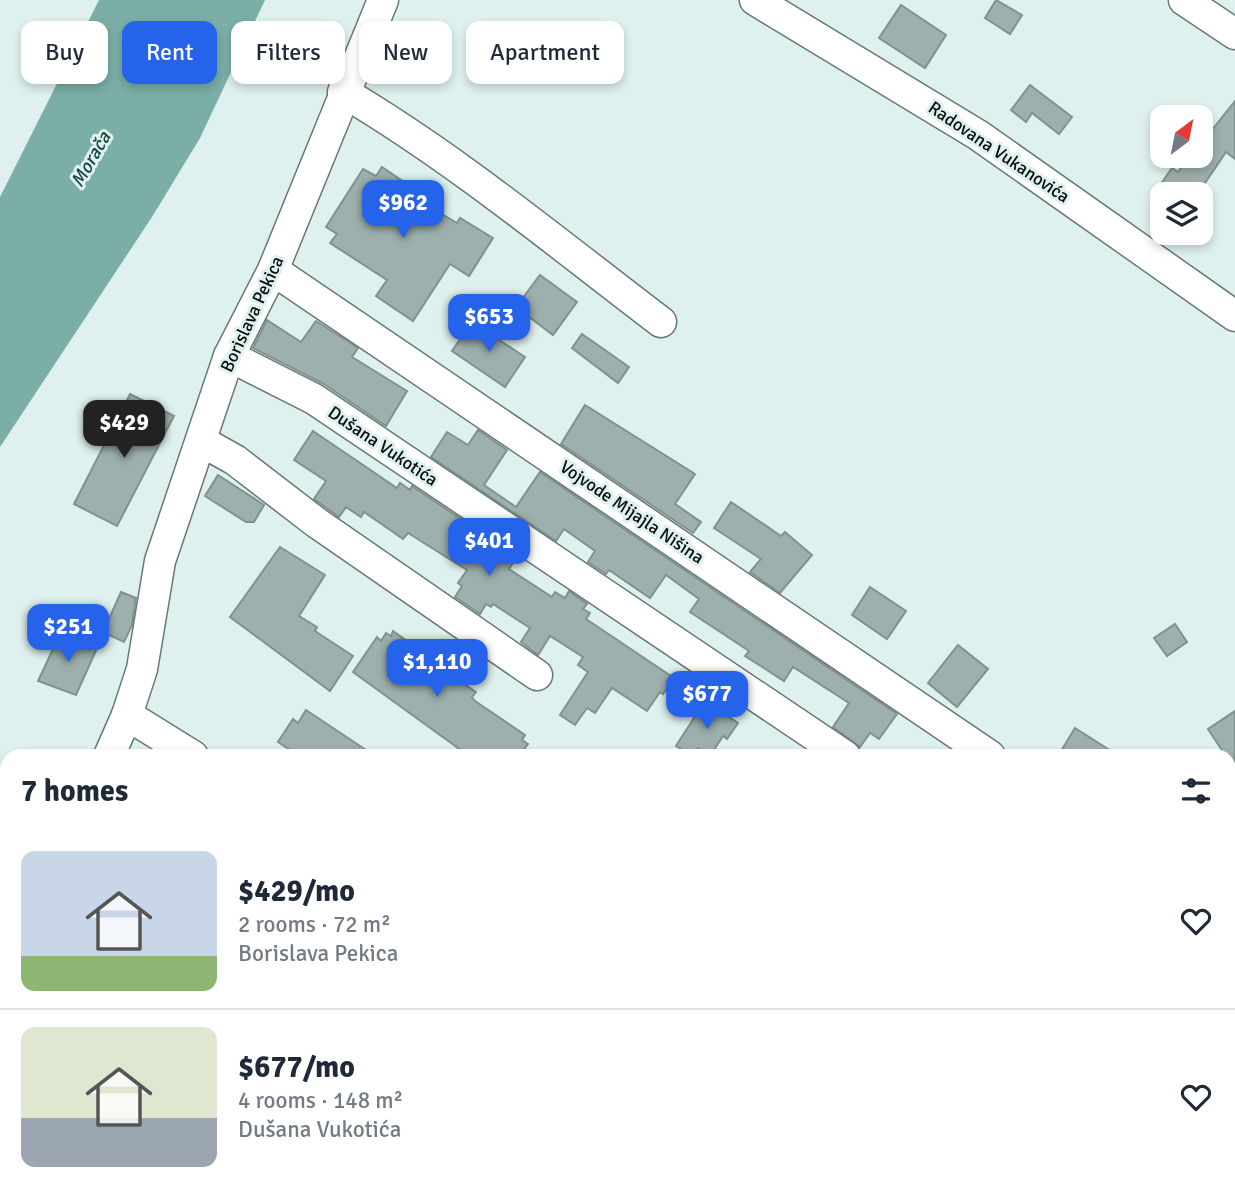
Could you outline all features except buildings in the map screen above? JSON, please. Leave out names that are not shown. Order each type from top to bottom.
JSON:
[{"type":"street","name":"Borislava Pekica","points":[[112,749],[127,715],[142,668],[160,561],[229,356],[273,270],[318,164],[343,92],[383,0]]},
{"type":"street","name":"Radovana Vukanovića","points":[[755,0],[978,135],[1235,316]]},
{"type":"street","points":[[1184,0],[1235,34]]},
{"type":"street","points":[[343,92],[405,128],[661,322]]},
{"type":"street","name":"Vojvode Mijajla Nišina","points":[[273,270],[980,749]]},
{"type":"street","name":"Dušana Vukotića","points":[[229,356],[314,399],[835,749]]},
{"type":"street","points":[[201,441],[235,460],[317,523],[537,675]]},
{"type":"street","points":[[127,715],[181,749]]},
{"type":"water","name":"Morača","points":[[99,0],[265,0],[255,21],[231,21],[231,72],[200,138],[152,217],[0,447],[0,197],[57,84],[108,84],[108,21],[88,21]]}]
